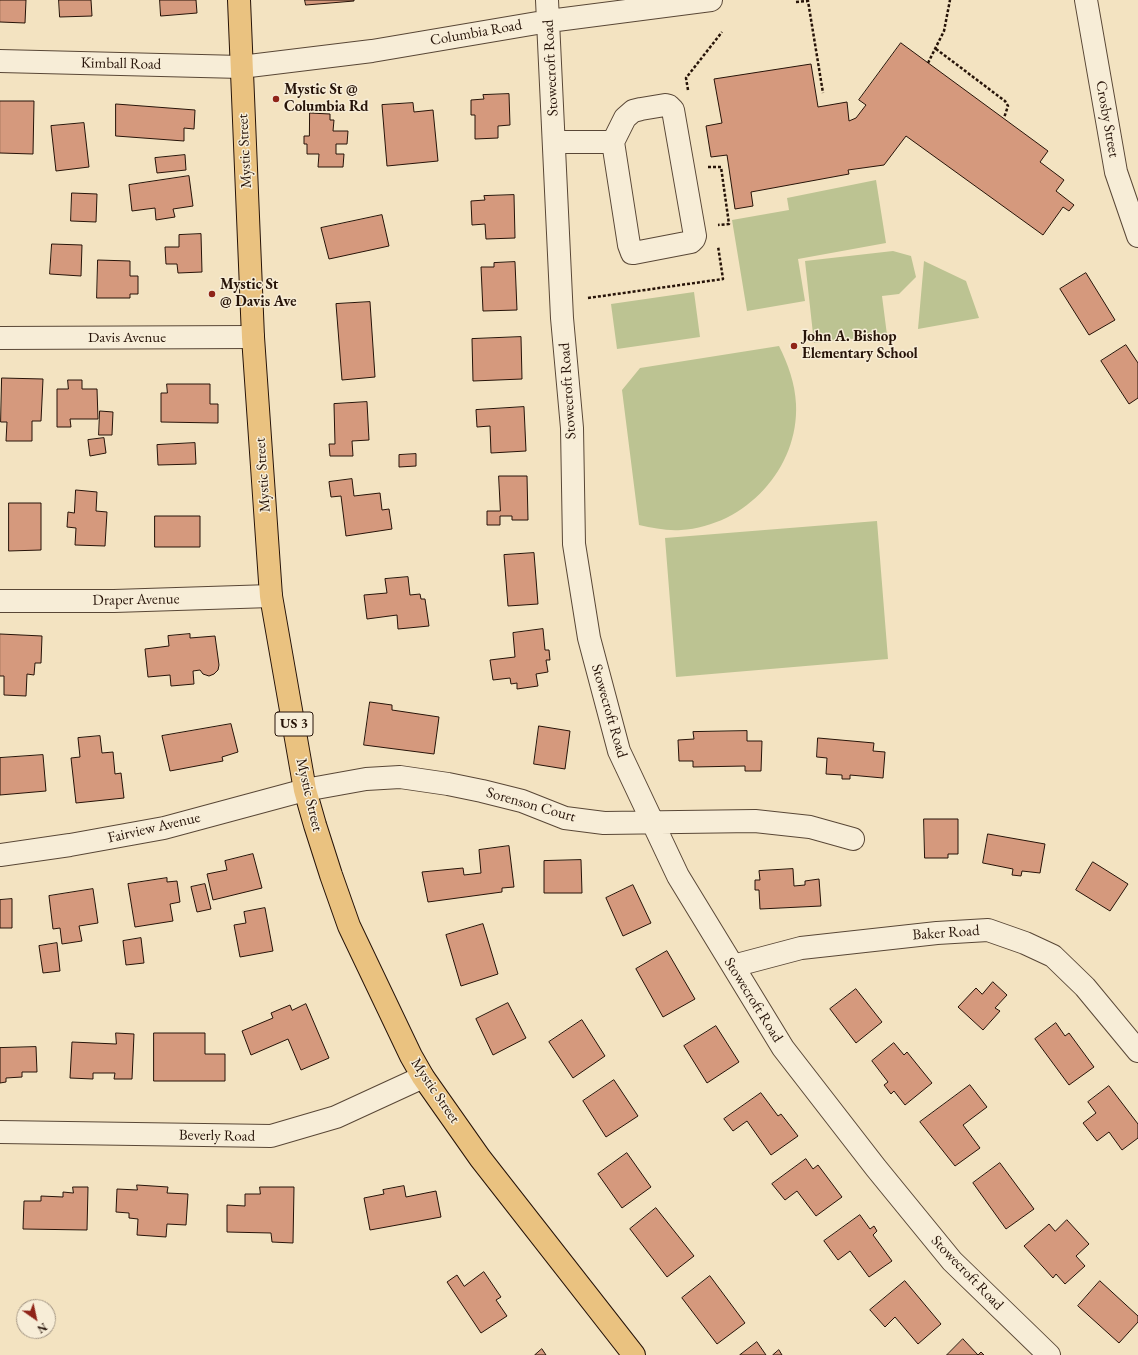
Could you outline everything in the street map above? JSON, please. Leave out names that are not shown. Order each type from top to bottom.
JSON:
[{"type":"highway","name":"Mystic Street","points":[[239,0],[253,337],[271,596],[305,790],[331,875],[349,926],[423,1077],[480,1158],[634,1355]]},
{"type":"street","name":"Columbia Road","points":[[241,67],[372,51],[548,10],[711,0]]},
{"type":"street","name":"Crosby Street","points":[[1086,0],[1116,172],[1138,236]]},
{"type":"street","name":"Stowecroft Road","points":[[548,10],[562,318],[572,428],[574,544],[589,638],[619,751],[651,822],[678,876],[783,1048],[876,1168],[952,1262],[1049,1355]]},
{"type":"street","name":"Kimball Road","points":[[0,61],[241,67]]},
{"type":"street","points":[[665,105],[671,107],[673,110],[695,236],[691,242],[634,254],[632,253],[629,245],[613,142],[626,118],[633,111],[641,108],[665,105]]},
{"type":"street","points":[[555,142],[613,142]]},
{"type":"street","name":"Davis Avenue","points":[[0,338],[253,337]]},
{"type":"street","name":"Draper Avenue","points":[[0,601],[114,601],[271,596]]},
{"type":"street","name":"Sorenson Court","points":[[305,790],[366,779],[400,777],[482,791],[522,801],[565,818],[604,822],[755,821],[810,827],[853,839]]},
{"type":"street","name":"Fairview Avenue","points":[[0,855],[70,846],[164,828],[305,790]]},
{"type":"street","name":"Baker Road","points":[[733,966],[800,948],[937,933],[988,930],[1025,943],[1053,956],[1085,987],[1138,1051]]},
{"type":"street","name":"Beverly Road","points":[[0,1132],[271,1136],[336,1117],[423,1077]]},
{"type":"path","points":[[928,63],[944,31],[950,0]]},
{"type":"path","points":[[796,2],[808,1],[823,93]]},
{"type":"path","points":[[936,49],[1005,101],[1008,106],[1004,118]]},
{"type":"green space","points":[[876,180],[886,243],[798,259],[805,301],[747,311],[732,220],[789,210],[787,198]]},
{"type":"green space","points":[[893,251],[911,256],[916,277],[899,294],[882,296],[887,335],[814,343],[805,261]]},
{"type":"green space","points":[[924,261],[966,281],[979,318],[918,329]]},
{"type":"green space","points":[[694,292],[700,337],[617,349],[611,304]]},
{"type":"green space","points":[[779,346],[793,381],[796,404],[795,428],[788,450],[778,471],[764,490],[747,505],[727,518],[705,526],[676,530],[639,525],[622,390],[640,368]]},
{"type":"green space","points":[[877,521],[888,659],[676,677],[665,538]]},
{"type":"building","points":[[0,0],[26,0],[25,23],[0,22]]},
{"type":"building","points":[[59,0],[91,0],[92,16],[60,17]]},
{"type":"building","points":[[160,0],[196,0],[197,13],[161,16]]},
{"type":"building","points":[[305,0],[354,0],[354,1],[306,5]]},
{"type":"building","points":[[901,43],[1048,151],[1040,162],[1064,180],[1056,191],[1074,205],[1069,211],[1063,207],[1043,235],[906,136],[884,165],[848,170],[849,174],[751,192],[753,206],[735,209],[727,155],[711,157],[706,126],[722,123],[714,79],[811,64],[818,107],[847,102],[849,121],[856,118],[866,105],[859,100]]},
{"type":"building","points":[[509,94],[510,125],[498,126],[498,138],[475,139],[475,115],[471,115],[471,100],[484,99],[483,95]]},
{"type":"building","points":[[0,101],[34,101],[33,154],[0,153]]},
{"type":"building","points":[[413,103],[414,112],[433,110],[438,161],[387,166],[382,105]]},
{"type":"building","points":[[116,104],[195,110],[194,129],[184,128],[184,141],[116,136]]},
{"type":"building","points":[[310,113],[330,114],[330,120],[334,120],[333,131],[348,131],[347,144],[336,144],[336,154],[344,154],[343,167],[318,167],[319,154],[307,154],[307,144],[304,144],[304,136],[309,136]]},
{"type":"building","points":[[84,123],[89,167],[56,171],[51,126]]},
{"type":"building","points":[[185,155],[186,170],[157,173],[155,158]]},
{"type":"building","points":[[189,176],[193,206],[173,209],[175,217],[156,220],[155,208],[132,211],[129,185]]},
{"type":"building","points":[[72,193],[97,194],[96,222],[71,221]]},
{"type":"building","points":[[514,195],[515,238],[486,239],[485,224],[472,225],[471,201],[485,200],[484,196]]},
{"type":"building","points":[[382,215],[389,246],[329,259],[321,228]]},
{"type":"building","points":[[201,234],[202,272],[178,273],[177,264],[166,264],[165,247],[179,247],[179,235]]},
{"type":"building","points":[[52,244],[82,245],[81,276],[50,274]]},
{"type":"building","points":[[98,260],[130,261],[130,276],[138,276],[138,294],[130,294],[130,298],[97,298]]},
{"type":"building","points":[[515,262],[517,310],[483,311],[481,267],[494,267],[494,263]]},
{"type":"building","points":[[1086,273],[1115,320],[1089,335],[1060,289]]},
{"type":"building","points":[[370,302],[375,377],[342,380],[336,304]]},
{"type":"building","points":[[521,337],[522,379],[473,381],[472,339]]},
{"type":"building","points":[[1126,345],[1138,363],[1138,398],[1129,404],[1101,361]]},
{"type":"building","points":[[2,378],[43,379],[41,421],[32,421],[32,441],[6,441],[7,422],[1,422]]},
{"type":"building","points":[[68,380],[82,380],[82,389],[97,389],[98,419],[70,419],[71,427],[57,427],[57,389],[68,389]]},
{"type":"building","points":[[167,384],[210,384],[210,404],[218,404],[218,423],[161,422],[161,393],[167,393]]},
{"type":"building","points":[[367,402],[369,440],[352,441],[353,456],[330,456],[329,444],[335,444],[334,404]]},
{"type":"building","points":[[524,407],[526,451],[491,453],[490,426],[477,427],[476,410]]},
{"type":"building","points":[[100,411],[113,412],[112,435],[99,435]]},
{"type":"building","points":[[104,438],[106,453],[90,456],[88,440]]},
{"type":"building","points":[[195,443],[196,464],[158,465],[157,445]]},
{"type":"building","points":[[416,454],[416,466],[399,467],[399,455]]},
{"type":"building","points":[[499,476],[527,476],[528,520],[512,520],[512,516],[500,516],[500,525],[487,525],[487,511],[500,511]]},
{"type":"building","points":[[352,479],[354,496],[380,493],[382,510],[389,509],[392,529],[346,536],[341,496],[331,497],[329,482]]},
{"type":"building","points":[[76,490],[97,492],[96,511],[107,512],[105,546],[75,545],[76,528],[67,527],[68,512],[74,513]]},
{"type":"building","points":[[9,503],[41,503],[41,550],[9,551]]},
{"type":"building","points":[[155,516],[200,516],[200,547],[155,547]]},
{"type":"building","points":[[534,553],[538,604],[508,606],[504,555]]},
{"type":"building","points":[[408,577],[410,595],[420,594],[421,599],[425,599],[429,626],[398,629],[397,615],[367,619],[364,595],[387,593],[385,579]]},
{"type":"building","points":[[543,629],[545,650],[549,650],[550,660],[546,660],[548,672],[536,674],[538,686],[517,689],[517,683],[511,684],[510,678],[493,680],[490,660],[515,657],[513,633]]},
{"type":"building","points":[[0,634],[42,636],[41,663],[35,663],[34,675],[27,674],[26,696],[4,695],[4,676],[0,676]]},
{"type":"building","points":[[190,634],[190,638],[215,636],[219,665],[218,670],[209,676],[203,674],[200,670],[193,671],[194,684],[171,686],[170,675],[148,677],[145,649],[169,646],[168,636]]},
{"type":"building","points":[[370,702],[392,705],[392,710],[439,717],[434,754],[364,745]]},
{"type":"building","points":[[231,724],[238,752],[222,757],[223,761],[170,771],[162,736]]},
{"type":"building","points":[[539,726],[570,731],[565,769],[534,764]]},
{"type":"building","points":[[747,731],[747,741],[762,741],[761,771],[745,771],[745,766],[693,767],[693,761],[679,761],[678,740],[694,739],[693,732]]},
{"type":"building","points":[[100,736],[102,753],[113,752],[115,774],[121,773],[124,798],[76,803],[71,758],[80,757],[78,738]]},
{"type":"building","points":[[818,738],[874,743],[873,751],[885,752],[883,778],[850,775],[850,779],[842,779],[842,775],[826,774],[827,758],[817,757]]},
{"type":"building","points":[[43,755],[46,791],[0,795],[0,758]]},
{"type":"building","points":[[924,819],[958,819],[958,854],[948,854],[948,858],[925,858]]},
{"type":"building","points":[[988,834],[1045,844],[1040,873],[1022,871],[1021,876],[1012,875],[1013,869],[983,863]]},
{"type":"building","points":[[509,846],[514,887],[502,888],[502,892],[428,902],[422,872],[463,868],[464,875],[481,873],[479,850]]},
{"type":"building","points":[[253,854],[262,888],[213,900],[207,874],[227,870],[225,861]]},
{"type":"building","points":[[581,860],[582,893],[544,893],[544,861]]},
{"type":"building","points":[[1093,862],[1128,884],[1110,911],[1076,890]]},
{"type":"building","points":[[793,869],[794,886],[805,885],[805,881],[819,879],[821,906],[760,909],[759,890],[755,890],[755,880],[760,880],[759,871]]},
{"type":"building","points":[[167,878],[167,882],[177,881],[180,902],[170,904],[173,921],[135,927],[128,884]]},
{"type":"building","points":[[205,884],[211,909],[197,912],[191,887]]},
{"type":"building","points":[[633,885],[651,923],[623,936],[606,898]]},
{"type":"building","points":[[93,889],[98,923],[79,926],[82,941],[62,944],[60,928],[53,929],[49,896]]},
{"type":"building","points":[[12,899],[12,928],[0,928],[0,900]]},
{"type":"building","points":[[265,908],[273,951],[240,957],[234,925],[246,923],[244,912]]},
{"type":"building","points":[[483,924],[498,974],[461,986],[446,935]]},
{"type":"building","points":[[141,938],[144,963],[126,965],[123,941]]},
{"type":"building","points":[[57,943],[60,971],[43,973],[39,946]]},
{"type":"building","points":[[667,951],[695,999],[663,1017],[636,969]]},
{"type":"building","points":[[993,982],[1007,995],[995,1008],[1000,1011],[983,1030],[958,1007],[976,988],[982,994]]},
{"type":"building","points":[[856,989],[882,1022],[856,1043],[830,1009]]},
{"type":"building","points":[[508,1003],[526,1038],[493,1055],[476,1019]]},
{"type":"building","points":[[306,1004],[329,1058],[301,1070],[288,1039],[251,1055],[242,1031],[273,1018],[271,1013],[290,1005],[292,1010]]},
{"type":"building","points":[[582,1020],[605,1056],[573,1078],[549,1042]]},
{"type":"building","points":[[1056,1023],[1065,1036],[1069,1033],[1094,1067],[1069,1085],[1035,1039]]},
{"type":"building","points":[[716,1026],[739,1062],[707,1083],[684,1046]]},
{"type":"building","points":[[116,1033],[134,1034],[132,1079],[114,1079],[115,1073],[93,1073],[93,1079],[70,1078],[72,1042],[116,1044]]},
{"type":"building","points":[[154,1033],[205,1033],[205,1054],[225,1054],[225,1081],[154,1081]]},
{"type":"building","points":[[894,1043],[904,1055],[907,1052],[932,1083],[905,1105],[894,1091],[891,1094],[884,1085],[888,1082],[872,1061]]},
{"type":"building","points":[[36,1047],[37,1072],[22,1072],[22,1077],[6,1078],[6,1082],[0,1083],[0,1048]]},
{"type":"building","points":[[614,1080],[638,1116],[606,1137],[583,1101]]},
{"type":"building","points":[[970,1085],[987,1107],[963,1125],[980,1148],[955,1166],[920,1122]]},
{"type":"building","points":[[1109,1086],[1138,1124],[1138,1138],[1122,1150],[1109,1132],[1097,1141],[1083,1123],[1096,1113],[1088,1102]]},
{"type":"building","points":[[761,1093],[778,1116],[781,1114],[798,1136],[771,1155],[747,1121],[733,1131],[724,1119]]},
{"type":"building","points":[[627,1153],[651,1187],[622,1208],[598,1174]]},
{"type":"building","points":[[806,1159],[813,1169],[818,1165],[842,1197],[816,1216],[797,1191],[785,1200],[772,1184]]},
{"type":"building","points":[[1000,1163],[1034,1209],[1006,1229],[973,1183]]},
{"type":"building","points":[[137,1185],[168,1187],[167,1193],[188,1194],[186,1225],[167,1224],[166,1237],[137,1235],[138,1219],[129,1218],[129,1213],[116,1212],[117,1189],[137,1190]]},
{"type":"building","points":[[404,1186],[406,1197],[436,1191],[441,1217],[370,1230],[364,1198],[384,1194],[383,1190]]},
{"type":"building","points":[[73,1187],[88,1187],[87,1230],[23,1229],[24,1201],[41,1201],[41,1196],[63,1197],[63,1192],[73,1193]]},
{"type":"building","points":[[260,1187],[294,1187],[293,1243],[272,1242],[271,1233],[227,1232],[227,1205],[245,1206],[245,1194],[260,1194]]},
{"type":"building","points":[[656,1208],[694,1256],[667,1277],[630,1229]]},
{"type":"building","points":[[860,1215],[870,1229],[874,1226],[877,1231],[873,1235],[892,1261],[869,1277],[850,1251],[838,1260],[824,1241]]},
{"type":"building","points":[[1067,1220],[1089,1244],[1076,1256],[1085,1266],[1065,1284],[1056,1274],[1053,1278],[1024,1246],[1049,1224],[1055,1231]]},
{"type":"building","points":[[484,1272],[501,1297],[496,1300],[507,1316],[481,1333],[447,1282],[457,1275],[464,1286]]},
{"type":"building","points":[[710,1276],[745,1323],[717,1344],[682,1298]]},
{"type":"building","points":[[905,1281],[941,1324],[918,1344],[895,1317],[885,1327],[870,1310]]},
{"type":"building","points":[[1100,1281],[1138,1316],[1138,1322],[1119,1343],[1078,1306]]},
{"type":"building","points":[[963,1339],[978,1355],[947,1355]]},
{"type":"building","points":[[757,1342],[766,1355],[740,1355]]},
{"type":"building","points":[[542,1349],[546,1355],[535,1355]]},
{"type":"building","points":[[779,1350],[782,1355],[773,1355]]},
{"type":"place","name":"Mystic St @ Columbia Rd","points":[[276,99]]},
{"type":"place","name":"Mystic St @ Davis Ave","points":[[212,294]]},
{"type":"place","name":"John A. Bishop Elementary School","points":[[794,346]]}]
